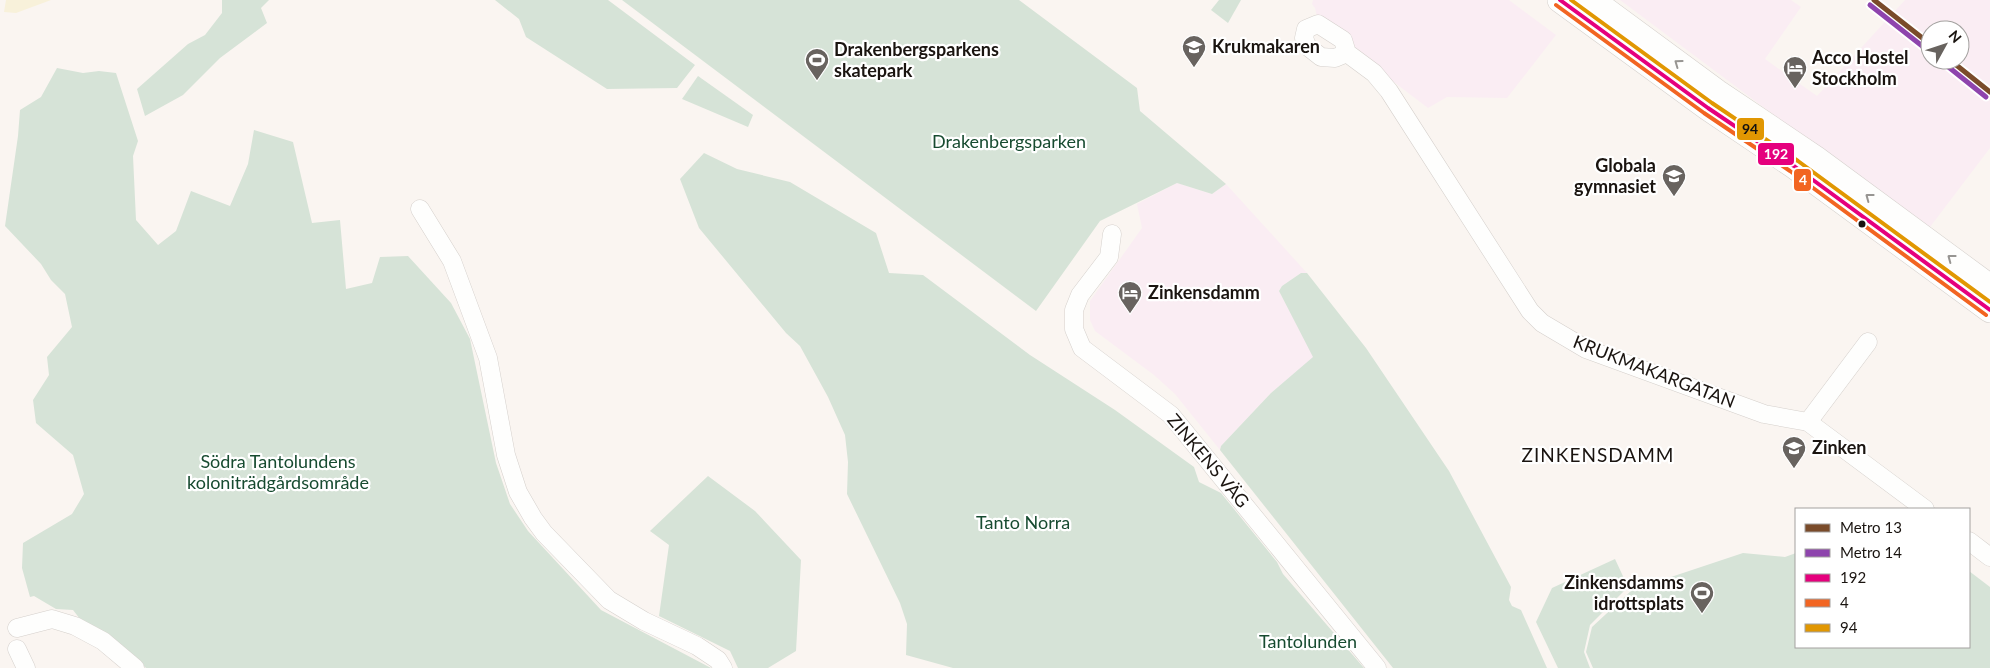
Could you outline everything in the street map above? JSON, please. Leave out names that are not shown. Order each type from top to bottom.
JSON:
[{"type":"main road","points":[[1560,0],[1708,108],[1794,166],[1990,310]]},
{"type":"main road","points":[[1592,0],[1717,92],[1815,158],[1990,287]]},
{"type":"street","name":"KRUKMAKARGATAN","points":[[1347,53],[1374,73],[1389,91],[1530,311],[1542,323],[1586,350],[1764,414],[1808,422],[1924,508]]},
{"type":"street","points":[[420,209],[452,261],[488,358],[506,455],[518,492],[533,518],[544,533],[609,600],[644,621],[697,646],[718,660],[723,668]]},
{"type":"street","name":"ZINKENS VÄG","points":[[1112,234],[1109,258],[1080,295],[1074,310],[1074,329],[1082,348],[1171,415],[1377,668]]},
{"type":"street","points":[[1808,422],[1868,342]]},
{"type":"street","points":[[1970,542],[1990,557]]},
{"type":"street","points":[[17,628],[52,619],[75,626],[103,641],[135,668]]},
{"type":"street","points":[[17,649],[26,668]]},
{"type":"shaded area","points":[[1313,0],[1509,0],[1556,35],[1507,98],[1447,97],[1428,108],[1319,25],[1315,8],[1312,4]]},
{"type":"shaded area","points":[[1620,0],[1791,0],[1801,7],[1765,59],[1817,96],[1905,0],[1990,0],[1990,148],[1930,227],[1833,159]]},
{"type":"shaded area","points":[[1177,183],[1212,194],[1226,184],[1307,273],[1301,273],[1282,286],[1279,291],[1314,357],[1271,393],[1221,446],[1220,450],[1175,394],[1154,375],[1095,331],[1090,320],[1090,301],[1142,228],[1137,204]]},
{"type":"green space","points":[[222,0],[269,0],[261,8],[267,23],[220,58],[183,95],[145,116],[137,89],[188,44],[205,35],[222,13]]},
{"type":"green space","points":[[495,0],[608,0],[695,65],[677,88],[607,89],[526,37],[519,19]]},
{"type":"green space","name":"Drakenbergsparken","points":[[622,0],[1019,0],[1137,88],[1140,111],[1226,184],[1212,194],[1177,183],[1100,221],[1036,311]]},
{"type":"green space","points":[[1219,0],[1241,0],[1228,23],[1211,10]]},
{"type":"green space","name":"Södra Tantolundens koloniträdgårdsområde","points":[[57,68],[83,73],[99,71],[116,73],[138,141],[133,156],[136,220],[158,245],[176,231],[191,191],[230,206],[248,164],[254,130],[293,142],[312,223],[340,220],[346,289],[372,283],[380,257],[408,256],[451,303],[470,339],[496,463],[510,504],[528,531],[601,610],[711,668],[146,668],[111,636],[80,619],[73,610],[56,609],[34,596],[30,597],[22,568],[23,543],[72,514],[84,494],[73,455],[36,423],[33,400],[49,375],[47,357],[72,327],[65,294],[51,280],[41,264],[5,226],[20,110],[41,97]]},
{"type":"green space","points":[[698,76],[753,115],[748,127],[682,99]]},
{"type":"green space","name":"Tanto Norra","points":[[704,153],[737,169],[790,182],[876,233],[889,273],[923,275],[1030,355],[1115,410],[1194,467],[1199,482],[1221,493],[1277,562],[1283,574],[1364,668],[953,668],[906,655],[907,624],[900,603],[847,494],[848,462],[845,435],[828,397],[800,346],[786,333],[699,228],[680,179]]},
{"type":"green space","points":[[1301,273],[1307,273],[1366,348],[1449,471],[1511,587],[1509,600],[1512,606],[1521,610],[1547,668],[1393,668],[1220,450],[1221,446],[1271,393],[1313,357],[1279,291],[1282,286]]},
{"type":"green space","points":[[708,476],[755,511],[801,560],[796,651],[768,668],[738,668],[730,651],[659,616],[669,545],[650,531]]},
{"type":"green space","name":"Zinkensdamms idrottsplats","points":[[1743,553],[1785,557],[1795,553],[1795,648],[1970,648],[1970,572],[1990,587],[1990,668],[1593,668],[1586,652],[1592,627],[1632,590]]},
{"type":"green space","points":[[1615,559],[1628,587],[1590,625],[1584,652],[1590,668],[1558,668],[1536,622],[1552,588]]},
{"type":"sand","points":[[6,0],[51,0],[16,13],[4,12]]},
{"type":"metro line","name":"13","points":[[1874,0],[1920,36]]},
{"type":"metro line","name":"14","points":[[1870,5],[1920,44]]},
{"type":"metro line","name":"14","points":[[1952,70],[1986,97]]},
{"type":"metro line","name":"13","points":[[1962,70],[1990,92]]},
{"type":"transit line","name":"192","points":[[1560,0],[1708,108],[1794,166],[1990,310]]},
{"type":"transit line","name":"94","points":[[1571,0],[1712,103],[1798,161],[1990,302]]},
{"type":"transit line","name":"4","points":[[1556,5],[1704,113],[1790,171],[1986,315]]},
{"type":"place","name":"Krukmakaren","points":[[1194,68]]},
{"type":"place","name":"Drakenbergsparkens skatepark","points":[[817,81]]},
{"type":"place","name":"Acco Hostel Stockholm","points":[[1795,89]]},
{"type":"place","name":"Globala gymnasiet","points":[[1674,197]]},
{"type":"place","name":"Zinkensdamm","points":[[1130,314]]},
{"type":"place","name":"Zinken","points":[[1794,469]]},
{"type":"place","name":"Zinkensdamms idrottsplats","points":[[1702,614]]},
{"type":"district","name":"ZINKENSDAMM","points":[[1598,455]]},
{"type":"park label","name":"Tantolunden","points":[[1308,642]]}]
